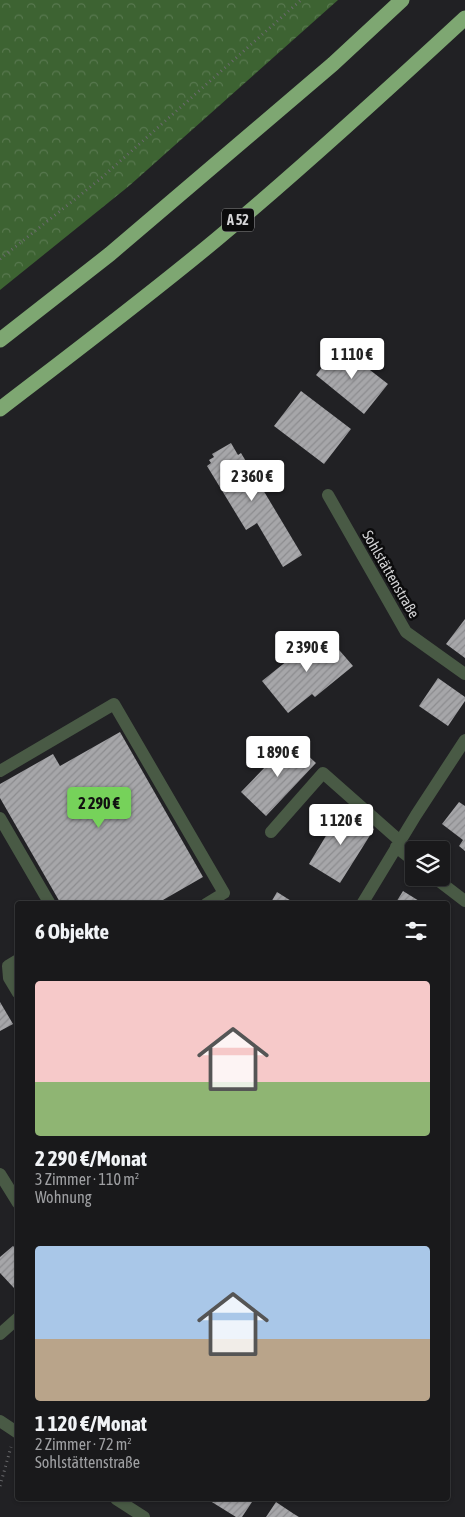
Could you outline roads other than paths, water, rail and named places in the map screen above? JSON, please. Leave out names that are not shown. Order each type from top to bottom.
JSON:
[{"type":"highway","points":[[0,340],[110,254],[333,64],[402,0]]},
{"type":"highway","name":"A 52","points":[[0,409],[137,303],[217,238],[377,100],[465,18]]},
{"type":"street","name":"Sohlstättenstraße","points":[[328,495],[406,632],[465,674]]},
{"type":"street","points":[[0,771],[114,704],[224,893],[211,901]]},
{"type":"street","points":[[364,901],[465,740]]},
{"type":"street","points":[[271,832],[323,773],[405,851]]},
{"type":"street","points":[[0,818],[48,901]]},
{"type":"street","points":[[445,886],[465,901]]},
{"type":"street","points":[[15,962],[8,966],[9,978],[15,988]]},
{"type":"street","points":[[0,1174],[15,1198]]},
{"type":"street","points":[[0,1334],[15,1321]]},
{"type":"street","points":[[0,1421],[15,1432]]},
{"type":"street","points":[[119,1501],[144,1517]]}]
